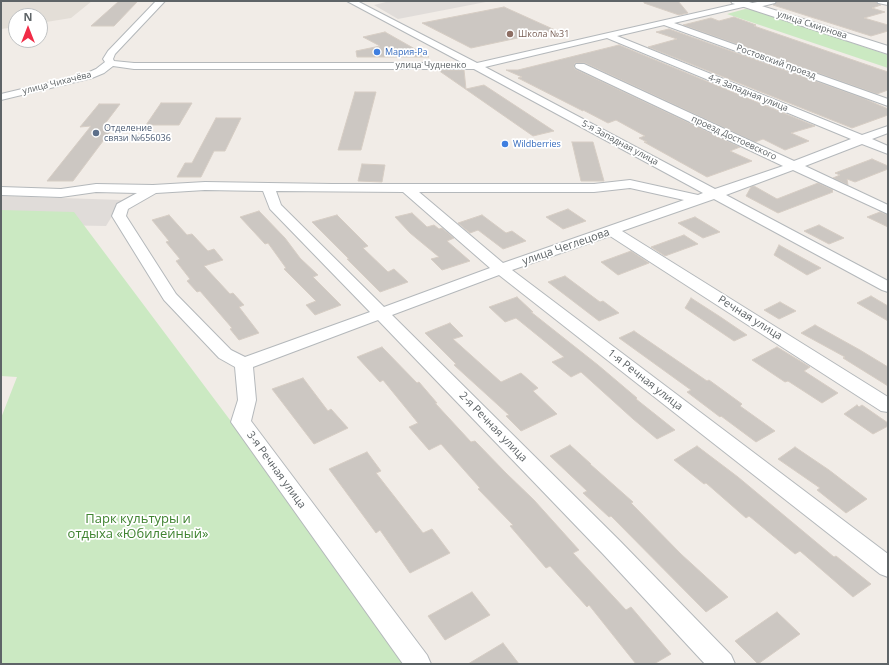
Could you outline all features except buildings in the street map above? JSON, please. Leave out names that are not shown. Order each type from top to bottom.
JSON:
[{"type":"street","points":[[111,63],[108,59],[111,53],[161,1]]},
{"type":"street","name":"5-я Западная улица","points":[[351,1],[476,66],[888,287]]},
{"type":"street","name":"улица Чудненко","points":[[111,63],[134,66],[476,66],[744,4],[772,1]]},
{"type":"street","points":[[881,1],[888,3]]},
{"type":"street","name":"улица Смирнова","points":[[744,4],[888,50]]},
{"type":"street","name":"Ростовский проезд","points":[[664,22],[888,103]]},
{"type":"street","name":"4-я Западная улица","points":[[607,35],[888,150]]},
{"type":"street","name":"улица Чихачёва","points":[[1,96],[88,76],[100,71],[111,63]]},
{"type":"street","name":"проезд Достоевского","points":[[580,66],[888,210]]},
{"type":"street","name":"улица Чеглецова","points":[[244,364],[501,269],[794,166],[888,129]]},
{"type":"street","points":[[1,192],[61,194],[96,188],[153,189],[205,186],[594,188],[630,184],[700,200]]},
{"type":"street","name":"2-я Речная улица","points":[[268,187],[275,206],[611,547],[722,664]]},
{"type":"street","name":"1-я Речная улица","points":[[406,188],[501,269],[888,567]]},
{"type":"street","points":[[153,189],[122,207],[119,216],[170,297],[225,354],[244,364]]},
{"type":"street","name":"Речная улица","points":[[612,231],[888,406]]},
{"type":"street","name":"3-я Речная улица","points":[[244,364],[247,400],[241,422],[418,664]]},
{"type":"shaded area","points":[[1,1],[92,1],[71,18],[48,22],[48,8],[8,8],[8,28],[1,29]]},
{"type":"shaded area","points":[[390,1],[491,1],[398,19],[374,5]]},
{"type":"shaded area","points":[[1,196],[122,200],[106,226],[52,225],[1,213]]},
{"type":"green space","points":[[745,9],[755,10],[888,55],[888,68],[727,14]]},
{"type":"green space","name":"Парк культуры и отдыха «Юбилейный»","points":[[1,210],[74,212],[413,664],[1,664],[1,418],[17,377],[1,376]]},
{"type":"place","name":"Школа №31","points":[[510,34]]},
{"type":"place","name":"Мария-Ра","points":[[377,52]]},
{"type":"place","name":"Отделение связи №656036","points":[[96,133]]},
{"type":"place","name":"Wildberries","points":[[505,144]]}]
